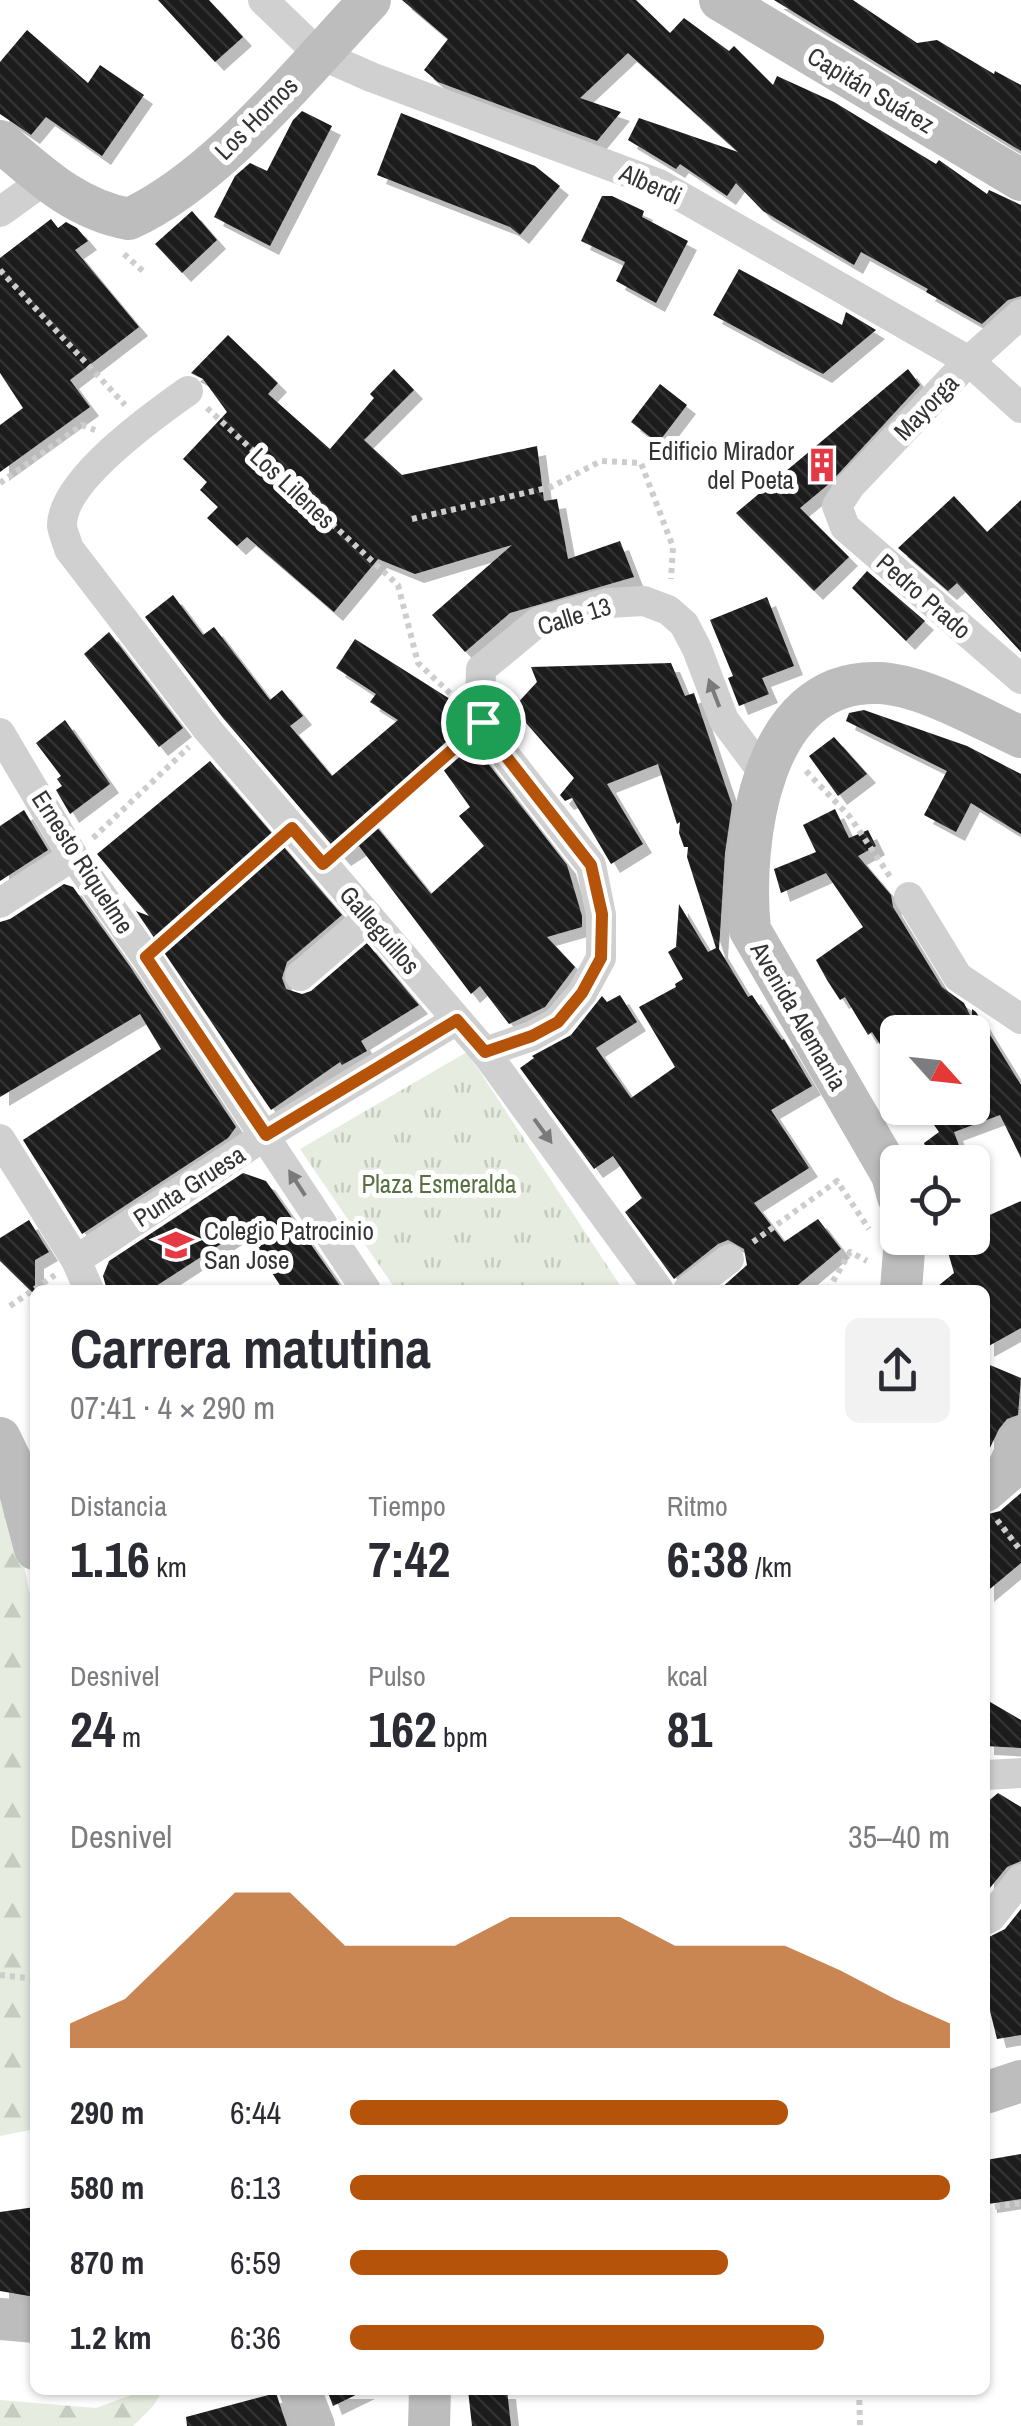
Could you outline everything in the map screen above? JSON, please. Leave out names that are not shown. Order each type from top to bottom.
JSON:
[{"type":"street","name":"Alberdi","points":[[263,0],[320,54],[370,77],[659,184],[969,362],[1021,408]]},
{"type":"street","name":"Los Hornos","points":[[46,180],[88,208],[129,219],[166,199],[208,165],[370,0]]},
{"type":"street","name":"Capitán Suárez","points":[[720,0],[1021,180]]},
{"type":"street","points":[[0,141],[46,180],[0,212]]},
{"type":"street","name":"Mayorga","points":[[837,506],[850,486],[969,362],[1021,314]]},
{"type":"street","name":"Galleguillos","points":[[188,391],[126,435],[70,499],[62,525],[69,549],[208,730],[485,1052],[656,1285]]},
{"type":"street","name":"Pedro Prado","points":[[837,506],[845,527],[1021,679]]},
{"type":"street","name":"Calle 13","points":[[485,1052],[532,1036],[558,1022],[582,993],[601,958],[602,914],[591,865],[491,737],[480,708],[481,669],[538,622],[607,602],[644,601],[668,610]]},
{"type":"street","points":[[668,610],[684,624],[698,649],[724,720],[772,761]]},
{"type":"street","name":"Avenida Alemania","points":[[880,1154],[750,930],[748,855],[772,761],[800,714],[821,696],[848,686],[880,683],[913,690],[1021,736]]},
{"type":"street","name":"Ernesto Riquelme","points":[[0,734],[73,856],[146,957],[363,1285]]},
{"type":"street","points":[[0,902],[73,856]]},
{"type":"street","points":[[909,897],[958,977],[1021,1019]]},
{"type":"street","points":[[300,976],[369,917]]},
{"type":"street","name":"Punta Gruesa","points":[[76,1260],[266,1135],[457,1020]]},
{"type":"street","points":[[0,1140],[76,1260],[87,1285]]},
{"type":"street","points":[[894,1255],[902,1285]]},
{"type":"street","points":[[695,1285],[729,1259]]},
{"type":"street","points":[[0,1438],[13,1465],[30,1530]]},
{"type":"street","points":[[991,1505],[1021,1440]]},
{"type":"street","points":[[990,1775],[1021,1772]]},
{"type":"street","points":[[990,1918],[1021,1879]]},
{"type":"street","points":[[990,2091],[1021,2081]]},
{"type":"street","points":[[0,2319],[30,2322]]},
{"type":"street","points":[[302,2395],[314,2426]]},
{"type":"street","points":[[429,2426],[430,2395]]},
{"type":"path","points":[[0,270],[124,401],[126,435],[82,425],[0,482]]},
{"type":"path","name":"Los Lilenes","points":[[188,391],[398,585],[418,663],[484,722]]},
{"type":"path","points":[[412,518],[551,487],[601,461],[641,463],[673,547],[668,610]]},
{"type":"path","points":[[323,864],[484,722]]},
{"type":"path","points":[[73,856],[208,730]]},
{"type":"path","points":[[772,761],[850,817],[899,890],[909,897]]},
{"type":"path","points":[[146,957],[292,828]]},
{"type":"path","points":[[729,1259],[838,1181],[880,1226]]},
{"type":"path","points":[[831,1285],[850,1252],[902,1285]]},
{"type":"path","points":[[40,1285],[76,1260]]},
{"type":"path","points":[[10,1306],[30,1292]]},
{"type":"path","points":[[991,1505],[1021,1551]]},
{"type":"path","points":[[0,1974],[30,1977]]},
{"type":"path","points":[[990,2207],[1021,2203]]},
{"type":"path","points":[[859,2395],[860,2426]]},
{"type":"green space","name":"Plaza Esmeralda","points":[[467,1052],[620,1285],[393,1285],[300,1149]]},
{"type":"green space","points":[[0,1451],[30,1595],[30,2130],[0,2136]]},
{"type":"green space","points":[[131,2395],[160,2395],[133,2426],[0,2426],[0,2400],[96,2408]]},
{"type":"building","points":[[158,0],[209,0],[243,37],[215,62]]},
{"type":"building","points":[[402,0],[636,0],[670,33],[684,18],[729,51],[734,46],[773,85],[777,76],[834,102],[936,164],[939,160],[987,194],[989,190],[1021,205],[1021,296],[1008,300],[982,324],[861,252],[854,265],[763,211],[736,183],[727,196],[680,164],[676,169],[628,140],[639,118],[738,152],[628,53],[580,98],[621,112],[597,141],[438,82],[424,70],[448,39]]},
{"type":"building","points":[[774,0],[853,0],[917,43],[937,40],[994,74],[995,71],[1021,85],[1021,151]]},
{"type":"building","points":[[27,30],[88,83],[100,65],[144,95],[102,156],[46,117],[31,135],[0,114],[0,62]]},
{"type":"building","points":[[302,111],[332,126],[270,246],[214,217],[235,176],[250,163],[267,171],[293,120]]},
{"type":"building","points":[[401,113],[535,166],[560,186],[520,235],[510,227],[377,175]]},
{"type":"building","points":[[602,196],[612,196],[644,211],[642,217],[688,241],[656,303],[616,281],[625,262],[581,241]]},
{"type":"building","points":[[192,211],[217,240],[182,273],[155,244]]},
{"type":"building","points":[[51,219],[58,228],[66,222],[77,228],[88,241],[75,250],[139,327],[70,380],[90,407],[0,472],[0,425],[23,408],[0,373],[0,258]]},
{"type":"building","points":[[739,269],[842,325],[846,312],[876,330],[823,374],[713,315]]},
{"type":"building","points":[[228,335],[278,383],[268,394],[330,449],[374,398],[370,394],[394,369],[414,390],[364,440],[402,475],[537,446],[544,501],[557,499],[568,559],[620,541],[634,577],[510,613],[465,652],[432,615],[512,545],[415,574],[378,559],[334,612],[247,537],[237,546],[207,518],[218,507],[200,490],[207,482],[183,459],[227,412],[203,379],[191,373]]},
{"type":"building","name":"Edificio Mirador del Poeta","points":[[908,369],[920,385],[830,483],[800,508],[849,557],[814,591],[736,513]]},
{"type":"building","points":[[660,384],[687,405],[658,443],[631,422]]},
{"type":"building","points":[[954,496],[987,532],[1021,500],[1021,652],[957,583],[948,591],[898,548]]},
{"type":"building","points":[[867,571],[925,621],[906,641],[852,588]]},
{"type":"building","points":[[173,595],[203,635],[214,627],[270,700],[282,690],[303,716],[290,726],[332,776],[398,720],[370,702],[376,694],[336,668],[355,639],[461,706],[476,748],[567,865],[582,916],[582,927],[547,937],[575,967],[545,1007],[509,1024],[480,986],[471,994],[359,846],[342,857],[223,718],[145,617]],"holes":[[[435,758],[470,807],[459,816],[484,846],[431,894],[368,816]]]},
{"type":"building","points":[[767,597],[794,666],[762,678],[769,694],[739,706],[728,678],[733,676],[710,620]]},
{"type":"building","points":[[109,632],[183,728],[159,747],[84,654]]},
{"type":"building","points":[[671,663],[685,696],[694,693],[732,805],[719,949],[748,997],[752,995],[784,1039],[812,1086],[771,1110],[809,1168],[754,1203],[784,1242],[818,1219],[841,1249],[798,1285],[725,1285],[747,1265],[744,1249],[728,1240],[674,1279],[625,1212],[642,1198],[613,1156],[594,1169],[520,1068],[532,1056],[571,1035],[602,996],[607,1002],[620,995],[637,1022],[596,1048],[631,1098],[675,1067],[639,1007],[683,979],[668,952],[676,947],[679,904],[708,952],[716,948],[687,857],[688,847],[684,847],[680,822],[677,824],[658,764],[607,784],[643,844],[611,864],[572,798],[565,801],[560,795],[574,778],[513,708],[537,682],[531,667]]},
{"type":"building","points":[[864,710],[967,746],[1021,774],[1021,834],[971,803],[956,832],[924,815],[947,771],[846,721],[849,713]]},
{"type":"building","points":[[65,720],[110,784],[70,814],[56,790],[62,786],[57,779],[61,776],[36,743]]},
{"type":"building","points":[[834,737],[867,774],[838,796],[809,756]]},
{"type":"building","points":[[210,761],[342,915],[287,962],[282,978],[286,989],[302,994],[311,991],[367,943],[419,1005],[361,1041],[367,1051],[342,1065],[340,1062],[271,1110],[136,911],[149,916],[97,854]]},
{"type":"building","points":[[835,809],[849,838],[868,830],[876,846],[858,856],[891,895],[893,907],[942,987],[964,1003],[970,1015],[880,1015],[880,1044],[872,1032],[868,1035],[845,997],[840,1000],[816,960],[863,927],[826,873],[781,893],[774,869],[816,852],[803,825]]},
{"type":"building","points":[[24,810],[48,850],[0,881],[0,826]]},
{"type":"building","points":[[64,884],[73,887],[131,968],[236,1127],[228,1138],[82,1234],[23,1140],[161,1049],[140,1014],[0,1097],[0,922]]},
{"type":"building","points":[[990,1035],[1021,1085],[1021,1158],[1000,1115],[990,1119]]},
{"type":"building","points":[[934,1125],[973,1125],[954,1132],[959,1145],[925,1145],[939,1132]]},
{"type":"building","name":"Colegio Patrocinio San Jose","points":[[243,1173],[266,1181],[339,1285],[280,1285],[244,1229],[158,1285],[106,1285],[103,1276],[109,1261]]},
{"type":"building","points":[[1021,1201],[1021,1328],[990,1345],[990,1285],[939,1285],[954,1273],[949,1255],[990,1255],[990,1215]]},
{"type":"building","points":[[29,1220],[49,1252],[35,1260],[35,1285],[30,1285],[30,1290],[0,1261],[0,1238]]},
{"type":"building","points":[[990,1365],[1021,1378],[1018,1415],[1007,1419],[990,1448]]},
{"type":"building","points":[[1021,1493],[1021,1563],[990,1589],[990,1514],[1000,1511]]},
{"type":"building","points":[[990,1702],[1021,1720],[1021,1748],[990,1746]]},
{"type":"building","points":[[998,1793],[1021,1807],[1021,1861],[1007,1867],[990,1888],[990,1800]]},
{"type":"building","points":[[1021,1909],[1021,2035],[997,2039],[990,2011],[990,1936],[1005,1929]]},
{"type":"building","points":[[1021,2154],[1021,2199],[990,2204],[990,2159]]},
{"type":"building","points":[[30,2208],[30,2296],[0,2291],[0,2212]]},
{"type":"building","points":[[277,2395],[287,2426],[187,2426],[186,2417]]},
{"type":"building","points":[[329,2395],[356,2395],[333,2406]]},
{"type":"building","points":[[469,2395],[508,2395],[511,2426],[472,2426]]},
{"type":"place","name":"Edificio Mirador del Poeta","points":[[822,465]]},
{"type":"place","name":"Colegio Patrocinio San Jose","points":[[176,1245]]},
{"type":"route","points":[[483,722],[591,865],[602,914],[601,958],[582,993],[558,1022],[532,1036],[485,1052],[457,1020],[266,1135],[146,957],[292,828],[323,864],[483,722]]}]
